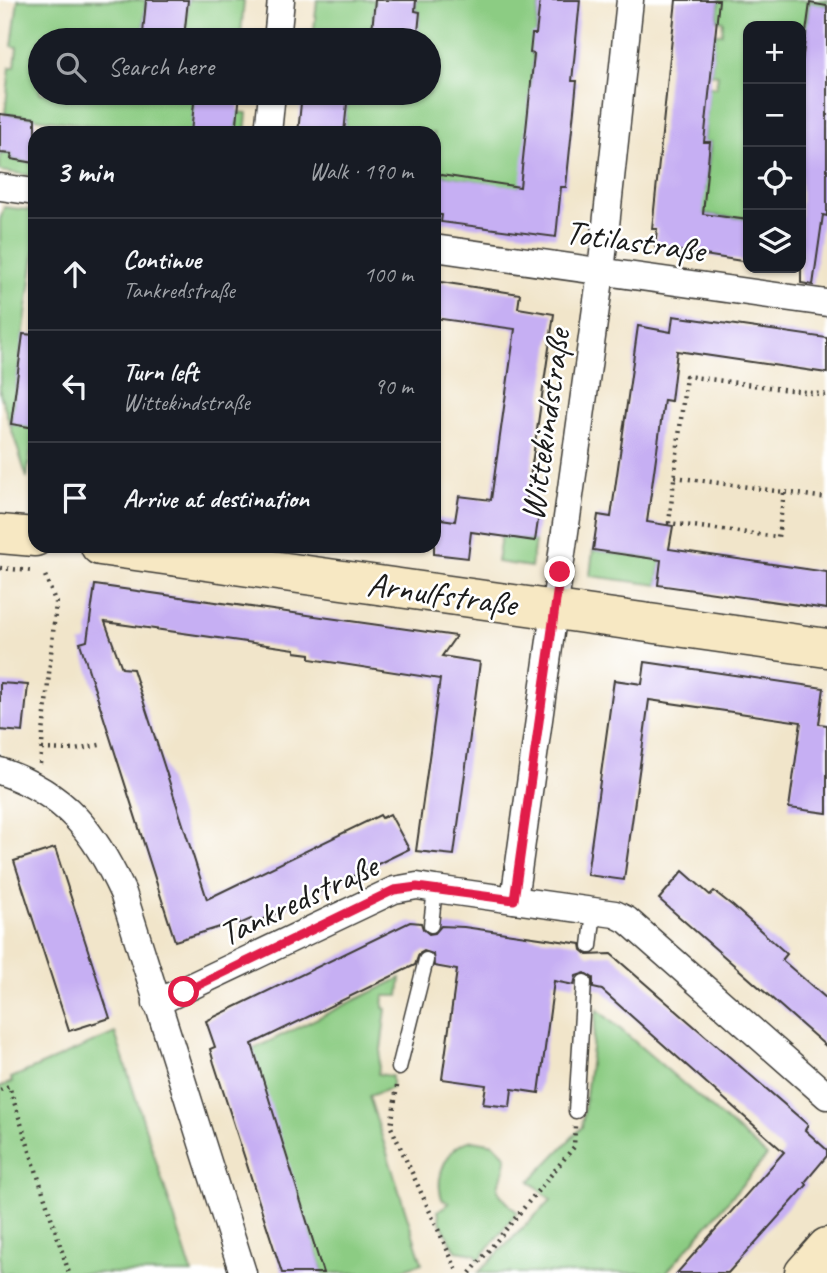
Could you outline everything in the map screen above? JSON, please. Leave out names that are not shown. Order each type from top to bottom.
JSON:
[{"type":"main road","points":[[0,534],[37,560]]},
{"type":"main road","name":"Arnulfstraße","points":[[150,553],[827,648]]},
{"type":"main road","points":[[804,1273],[827,1247]]},
{"type":"street","points":[[278,28],[281,0]]},
{"type":"street","name":"Wittekindstraße","points":[[514,900],[601,272],[630,0]]},
{"type":"street","points":[[269,126],[271,105]]},
{"type":"street","points":[[0,187],[28,191]]},
{"type":"street","name":"Totilastraße","points":[[441,249],[827,303]]},
{"type":"street","points":[[0,771],[58,799],[87,828],[108,860],[123,893],[243,1273]]},
{"type":"street","name":"Tankredstraße","points":[[156,1003],[394,890],[417,887],[594,911],[627,920],[827,1096]]},
{"type":"lane","points":[[431,925],[435,889]]},
{"type":"lane","points":[[590,946],[594,911]]},
{"type":"lane","points":[[399,1068],[426,960]]},
{"type":"lane","points":[[576,1111],[584,982]]},
{"type":"path","points":[[784,492],[778,537],[669,523],[686,376],[827,395]]},
{"type":"path","points":[[675,477],[827,498]]},
{"type":"path","points":[[0,568],[37,560],[56,603],[39,775]]},
{"type":"path","points":[[42,749],[75,750],[104,744]]},
{"type":"path","points":[[399,1068],[391,1127],[458,1273]]},
{"type":"path","points":[[0,1090],[9,1086],[69,1273]]},
{"type":"path","points":[[470,1273],[574,1147],[576,1111]]},
{"type":"green space","points":[[18,0],[146,0],[144,28],[28,28],[28,105],[194,105],[193,126],[93,126],[5,114],[10,67],[15,67],[17,47],[12,46]]},
{"type":"green space","points":[[188,0],[244,0],[242,28],[185,28]]},
{"type":"green space","points":[[317,0],[375,0],[372,28],[314,28]]},
{"type":"green space","points":[[416,0],[540,0],[531,53],[534,54],[522,184],[519,188],[441,175],[441,126],[345,126],[347,105],[441,105],[441,28],[418,28],[420,12],[415,11]]},
{"type":"green space","points":[[719,0],[827,0],[827,6],[810,4],[806,32],[806,21],[743,21],[743,219],[697,213],[705,190],[710,149],[710,142],[704,142],[709,87],[716,88],[718,75],[711,74],[715,34],[722,34],[723,21],[717,20]]},
{"type":"green space","points":[[233,112],[247,113],[246,126],[237,126],[237,122],[232,121]]},
{"type":"green space","points":[[0,153],[12,154],[11,159],[28,162],[28,175],[0,171]]},
{"type":"green space","points":[[4,207],[28,210],[28,301],[11,424],[28,426],[27,478],[0,393],[0,220]]},
{"type":"green space","points":[[501,536],[535,541],[531,567],[497,562]]},
{"type":"green space","points":[[593,550],[661,560],[658,585],[590,576]]},
{"type":"green space","points":[[401,978],[399,996],[384,996],[383,1008],[386,1009],[378,1074],[392,1076],[392,1088],[369,1096],[422,1263],[391,1273],[323,1273],[251,1050]]},
{"type":"green space","points":[[597,1009],[767,1156],[666,1273],[478,1273],[551,1200],[530,1181],[582,1127]]},
{"type":"green space","points":[[115,1033],[192,1273],[0,1273],[0,1087],[12,1082],[11,1078]]},
{"type":"green space","points":[[473,1140],[494,1144],[506,1156],[498,1189],[517,1212],[479,1260],[475,1254],[456,1251],[440,1222],[438,1211],[449,1203],[442,1199],[440,1189],[445,1162],[456,1148]]},
{"type":"building","points":[[146,0],[188,0],[185,28],[144,28]]},
{"type":"building","points":[[375,0],[416,0],[415,11],[420,12],[418,28],[372,28]]},
{"type":"building","points":[[540,0],[580,0],[572,81],[577,81],[566,187],[561,187],[556,237],[441,222],[441,175],[520,187],[534,54],[530,53],[532,34],[536,34]]},
{"type":"building","points":[[676,0],[719,0],[704,142],[710,142],[703,214],[743,219],[743,261],[655,247],[657,229],[652,229]]},
{"type":"building","points":[[810,3],[827,6],[827,216],[823,215],[813,285],[801,283],[801,273],[806,273],[806,32]]},
{"type":"building","points":[[194,105],[239,105],[237,126],[192,126]]},
{"type":"building","points":[[301,105],[347,105],[345,126],[299,126]]},
{"type":"building","points":[[0,114],[35,118],[35,126],[28,126],[28,162],[11,159],[12,154],[0,153]]},
{"type":"building","points":[[441,282],[520,294],[518,308],[554,314],[526,505],[540,507],[535,541],[471,532],[468,558],[434,554],[441,553],[441,519],[455,521],[459,496],[491,500],[515,329],[441,319]]},
{"type":"building","points":[[673,316],[827,338],[827,373],[677,351],[671,401],[664,400],[647,522],[673,526],[669,549],[827,572],[827,609],[658,585],[661,560],[593,550],[598,515],[611,517],[638,326],[671,332]]},
{"type":"building","points":[[23,334],[28,334],[28,427],[11,424]]},
{"type":"building","points":[[95,585],[456,636],[442,656],[480,662],[454,855],[416,851],[440,679],[310,659],[310,654],[295,652],[295,649],[105,622],[122,668],[133,669],[207,899],[380,815],[382,818],[390,814],[409,849],[254,924],[251,919],[240,924],[239,921],[175,941],[80,643],[87,641]]},
{"type":"building","points":[[645,662],[824,688],[819,724],[827,725],[827,813],[789,808],[801,722],[649,700],[624,880],[587,875],[614,680],[642,684]]},
{"type":"building","points":[[0,683],[28,685],[23,732],[0,730]]},
{"type":"building","points":[[55,848],[110,1018],[69,1031],[14,861]]},
{"type":"building","points":[[683,871],[710,895],[714,891],[733,906],[787,954],[782,960],[827,999],[827,1047],[659,899]]},
{"type":"building","points":[[410,922],[421,923],[429,934],[435,933],[441,926],[464,927],[581,944],[582,950],[588,955],[611,954],[808,1125],[805,1130],[827,1150],[827,1156],[805,1182],[807,1185],[728,1273],[677,1273],[784,1152],[602,990],[593,988],[593,978],[585,973],[576,976],[574,985],[554,981],[539,1093],[512,1089],[510,1107],[483,1104],[486,1085],[442,1079],[457,970],[434,966],[433,954],[424,951],[419,954],[415,965],[252,1044],[323,1273],[282,1273],[214,1063],[210,1049],[215,1047],[206,1021]]},
{"type":"route","points":[[184,992],[394,890],[417,887],[514,900],[560,572]]}]
